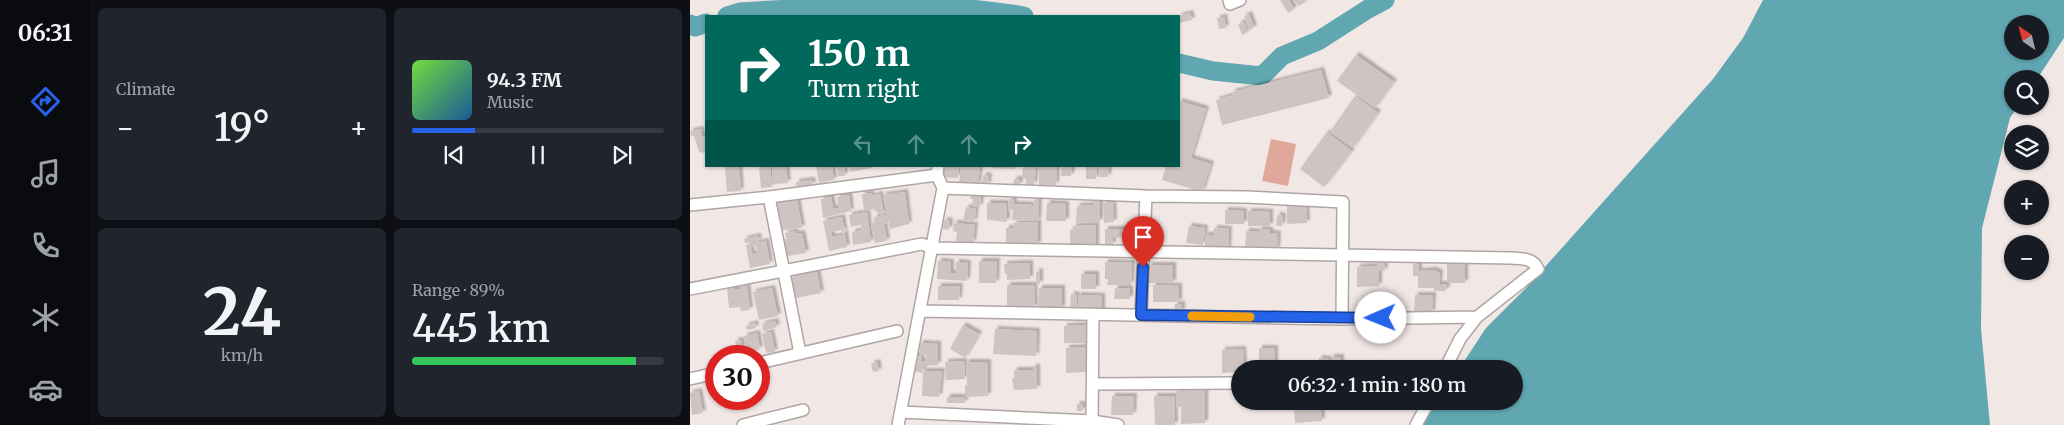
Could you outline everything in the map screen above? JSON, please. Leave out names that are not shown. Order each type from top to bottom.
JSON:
[{"type":"street","points":[[1229,0],[1230,4],[1240,0]]},
{"type":"street","points":[[690,205],[769,198],[937,171],[943,188],[898,425]]},
{"type":"street","points":[[943,188],[1146,196],[1246,197],[1343,202],[1342,319]]},
{"type":"street","points":[[1141,315],[1146,196]]},
{"type":"street","points":[[769,198],[800,353]]},
{"type":"street","points":[[690,289],[922,244],[932,248],[1511,258],[1535,262],[1538,269],[1477,317],[1460,339],[1450,360]]},
{"type":"street","points":[[920,311],[1342,319],[1477,317]]},
{"type":"street","points":[[1092,423],[1094,384],[1093,314]]},
{"type":"street","points":[[770,360],[897,331]]},
{"type":"street","points":[[690,379],[705,376]]},
{"type":"street","points":[[1094,384],[1231,383]]},
{"type":"street","points":[[743,425],[804,410]]},
{"type":"street","points":[[1416,425],[1424,410]]},
{"type":"street","points":[[901,412],[1118,425]]},
{"type":"shaded area","points":[[1271,139],[1296,144],[1288,186],[1262,181]]},
{"type":"water","points":[[1763,0],[2064,0],[2064,38],[2043,70],[2004,70],[2004,115],[2012,115],[2008,125],[2004,125],[2004,142],[1982,228],[1981,329],[1990,425],[1422,425],[1432,410],[1523,410],[1523,360],[1465,360],[1486,328],[1527,287],[1713,79],[1743,38]]},
{"type":"building","points":[[1280,0],[1289,0],[1294,9],[1288,13]]},
{"type":"building","points":[[1294,0],[1304,0],[1305,2],[1299,6]]},
{"type":"building","points":[[1190,13],[1192,20],[1180,23],[1180,16]]},
{"type":"building","points":[[1249,14],[1254,28],[1249,30],[1244,16]]},
{"type":"building","points":[[1224,17],[1226,28],[1219,29],[1217,18]]},
{"type":"building","points":[[1244,22],[1248,32],[1242,35],[1238,24]]},
{"type":"building","points":[[1356,55],[1394,82],[1375,108],[1337,81]]},
{"type":"building","points":[[1321,70],[1329,98],[1222,125],[1216,100],[1233,95],[1232,92]]},
{"type":"building","points":[[1355,96],[1378,113],[1353,148],[1330,132]]},
{"type":"building","points":[[1180,101],[1206,109],[1191,158],[1211,164],[1202,192],[1162,180],[1166,167],[1180,167]]},
{"type":"building","points":[[701,129],[702,136],[705,136],[705,153],[699,152],[694,136],[691,136],[690,131]]},
{"type":"building","points":[[1327,132],[1352,151],[1324,187],[1300,169]]},
{"type":"building","points":[[725,167],[739,167],[741,191],[727,192]]},
{"type":"building","points":[[759,167],[770,167],[772,187],[761,188]]},
{"type":"building","points":[[772,167],[786,167],[788,183],[773,184]]},
{"type":"building","points":[[816,167],[832,167],[834,180],[819,183]]},
{"type":"building","points":[[837,167],[844,167],[845,176],[838,176]]},
{"type":"building","points":[[849,167],[872,167],[872,168],[850,172]]},
{"type":"building","points":[[945,167],[959,167],[958,178],[943,177]]},
{"type":"building","points":[[961,167],[980,167],[978,185],[959,183]]},
{"type":"building","points":[[1015,167],[1015,169],[991,168]]},
{"type":"building","points":[[1023,167],[1036,167],[1034,185],[1026,185],[1026,179],[1022,178]]},
{"type":"building","points":[[1039,167],[1057,167],[1056,185],[1039,185]]},
{"type":"building","points":[[1062,167],[1072,167],[1071,176],[1061,176]]},
{"type":"building","points":[[1086,167],[1097,167],[1096,179],[1086,179]]},
{"type":"building","points":[[1100,167],[1109,167],[1108,177],[1099,177]]},
{"type":"building","points":[[983,175],[989,176],[988,185],[982,185]]},
{"type":"building","points":[[1014,179],[1020,179],[1020,185],[1013,185]]},
{"type":"building","points":[[812,180],[813,185],[797,187],[796,182]]},
{"type":"building","points":[[905,192],[909,224],[890,229],[883,195]]},
{"type":"building","points":[[871,193],[873,210],[864,211],[862,194]]},
{"type":"building","points":[[880,194],[884,214],[878,215],[877,211],[874,211],[872,196]]},
{"type":"building","points":[[849,195],[851,211],[823,218],[821,199],[831,197],[833,208],[839,208],[837,197]]},
{"type":"building","points":[[971,195],[981,196],[980,207],[972,206],[973,199],[970,199]]},
{"type":"building","points":[[797,199],[802,228],[776,231],[773,201]]},
{"type":"building","points":[[1009,199],[1014,199],[1014,204],[1033,205],[1034,199],[1039,200],[1038,221],[1012,220],[1013,210],[1008,209]]},
{"type":"building","points":[[1093,199],[1100,199],[1100,222],[1076,222],[1077,206],[1093,205]]},
{"type":"building","points":[[1113,202],[1114,222],[1104,223],[1103,203]]},
{"type":"building","points":[[987,203],[1006,203],[1007,222],[987,220]]},
{"type":"building","points":[[1047,203],[1066,204],[1066,221],[1046,221]]},
{"type":"building","points":[[1306,205],[1307,223],[1287,224],[1287,206]]},
{"type":"building","points":[[966,207],[976,209],[974,222],[963,220]]},
{"type":"building","points":[[1225,210],[1244,211],[1244,224],[1225,224]]},
{"type":"building","points":[[1248,211],[1270,212],[1270,226],[1248,226]]},
{"type":"building","points":[[867,212],[871,242],[853,245],[852,232],[862,230],[861,225],[851,227],[849,215]]},
{"type":"building","points":[[886,215],[887,223],[884,224],[887,241],[875,243],[871,224],[875,223],[874,217]]},
{"type":"building","points":[[1277,215],[1283,216],[1282,226],[1276,226]]},
{"type":"building","points":[[842,217],[847,247],[829,251],[823,221]],"holes":[[[842,230],[843,235],[832,237],[831,232]]]},
{"type":"building","points":[[944,220],[950,221],[949,230],[943,229]]},
{"type":"building","points":[[1038,222],[1038,245],[1006,247],[1006,228],[1014,228],[1013,223]]},
{"type":"building","points":[[954,223],[975,225],[973,243],[956,241],[957,232],[953,231]]},
{"type":"building","points":[[1096,225],[1096,248],[1070,249],[1070,230],[1073,230],[1073,226]]},
{"type":"building","points":[[1125,225],[1134,225],[1134,232],[1129,232],[1129,245],[1123,245],[1122,237],[1113,238],[1113,245],[1105,244],[1105,229],[1125,229]]},
{"type":"building","points":[[1189,226],[1205,228],[1203,245],[1186,243]]},
{"type":"building","points":[[1214,228],[1229,229],[1228,251],[1213,251],[1214,246],[1205,246],[1205,235],[1214,235]]},
{"type":"building","points":[[1259,229],[1270,230],[1270,233],[1278,234],[1277,250],[1265,246],[1264,251],[1257,250],[1257,247],[1251,246],[1251,249],[1245,249],[1246,231],[1259,232]]},
{"type":"building","points":[[795,231],[796,234],[802,233],[806,253],[787,256],[784,239],[787,239],[785,233]]},
{"type":"building","points":[[758,236],[759,241],[745,243],[744,239]]},
{"type":"building","points":[[766,241],[770,264],[750,268],[746,245]],"holes":[[[756,246],[757,253],[752,254],[750,247]]]},
{"type":"building","points":[[938,261],[951,262],[951,273],[956,273],[956,262],[968,263],[967,281],[937,279]]},
{"type":"building","points":[[979,261],[997,261],[996,283],[979,283]]},
{"type":"building","points":[[1105,262],[1132,263],[1131,285],[1107,285],[1108,279],[1105,279]]},
{"type":"building","points":[[1378,262],[1384,262],[1385,271],[1379,271],[1379,286],[1357,287],[1357,267],[1377,266]]},
{"type":"building","points":[[1030,263],[1030,279],[1007,280],[1004,264]]},
{"type":"building","points":[[1413,264],[1419,264],[1419,271],[1434,270],[1440,273],[1439,284],[1447,284],[1446,291],[1434,291],[1434,288],[1418,288],[1418,276],[1413,276]]},
{"type":"building","points":[[1447,264],[1465,264],[1465,283],[1447,283]]},
{"type":"building","points":[[1149,265],[1173,265],[1173,283],[1149,283]]},
{"type":"building","points":[[1040,271],[1040,284],[1036,284],[1036,272]]},
{"type":"building","points":[[817,272],[821,293],[792,299],[790,291],[794,291],[791,277]]},
{"type":"building","points":[[1081,274],[1096,274],[1096,289],[1081,289]]},
{"type":"building","points":[[741,285],[747,285],[750,310],[741,311],[740,307],[729,308],[727,288],[741,289]]},
{"type":"building","points":[[1007,285],[1034,285],[1035,308],[1007,308]]},
{"type":"building","points":[[1153,285],[1179,286],[1179,302],[1153,302]]},
{"type":"building","points":[[938,286],[960,286],[959,300],[938,300]]},
{"type":"building","points":[[772,288],[778,316],[759,320],[753,292]]},
{"type":"building","points":[[1039,288],[1062,288],[1062,309],[1038,309]]},
{"type":"building","points":[[1115,288],[1130,288],[1130,299],[1114,299]]},
{"type":"building","points":[[1071,294],[1077,295],[1076,310],[1070,309]]},
{"type":"building","points":[[1078,295],[1102,296],[1102,312],[1078,311]]},
{"type":"building","points":[[1415,295],[1433,295],[1432,313],[1414,312]]},
{"type":"building","points":[[1175,304],[1182,304],[1182,312],[1174,312]]},
{"type":"building","points":[[775,321],[777,327],[763,331],[762,324]]},
{"type":"building","points":[[755,323],[756,328],[747,330],[746,326]]},
{"type":"building","points":[[963,325],[979,334],[965,358],[950,349]]},
{"type":"building","points":[[1086,325],[1086,343],[1064,343],[1064,326]]},
{"type":"building","points":[[995,329],[1037,331],[1036,356],[993,354]]},
{"type":"building","points":[[771,332],[775,352],[770,353],[770,345],[764,345],[762,334]]},
{"type":"building","points":[[757,333],[759,345],[746,345],[744,336]]},
{"type":"building","points":[[741,340],[742,345],[736,345],[735,341]]},
{"type":"building","points":[[920,343],[938,344],[938,365],[924,366],[922,373],[912,371],[914,355],[920,355]],"holes":[[[922,355],[926,355],[925,361],[921,361]]]},
{"type":"building","points":[[1086,347],[1086,372],[1066,373],[1066,348]]},
{"type":"building","points":[[1259,348],[1275,348],[1275,360],[1259,360]]},
{"type":"building","points":[[1243,349],[1244,360],[1231,360],[1231,372],[1222,373],[1222,350]]},
{"type":"building","points":[[1331,357],[1341,357],[1341,360],[1331,360]]},
{"type":"building","points":[[964,361],[965,379],[946,380],[945,362]]},
{"type":"building","points":[[877,362],[879,371],[873,372],[871,364]]},
{"type":"building","points":[[966,362],[988,362],[988,396],[965,397],[965,385],[967,385]]},
{"type":"building","points":[[1033,367],[1037,367],[1037,389],[1014,390],[1012,378],[1014,378],[1014,370],[1033,370]]},
{"type":"building","points":[[923,371],[942,371],[939,397],[922,396]]},
{"type":"building","points":[[1205,390],[1205,423],[1181,424],[1181,407],[1177,407],[1176,391]]},
{"type":"building","points":[[699,391],[703,413],[692,415],[690,393]]},
{"type":"building","points":[[1112,396],[1134,396],[1133,415],[1111,415]]},
{"type":"building","points":[[1154,396],[1174,396],[1175,425],[1155,425]]},
{"type":"building","points":[[947,397],[965,397],[965,403],[947,403]]},
{"type":"building","points":[[1077,404],[1083,404],[1083,411],[1077,411]]},
{"type":"building","points":[[1294,410],[1321,410],[1322,421],[1295,423]]},
{"type":"waterway","points":[[1180,63],[1213,71],[1262,76],[1282,56],[1318,41],[1385,0]]},
{"type":"waterway","points":[[730,15],[740,12],[847,6],[918,6],[1017,15]]},
{"type":"waterway","points":[[690,24],[695,27],[705,23]]},
{"type":"slow traffic","points":[[1192,316],[1250,317]]},
{"type":"route","points":[[1143,267],[1141,315],[1381,318]]}]
